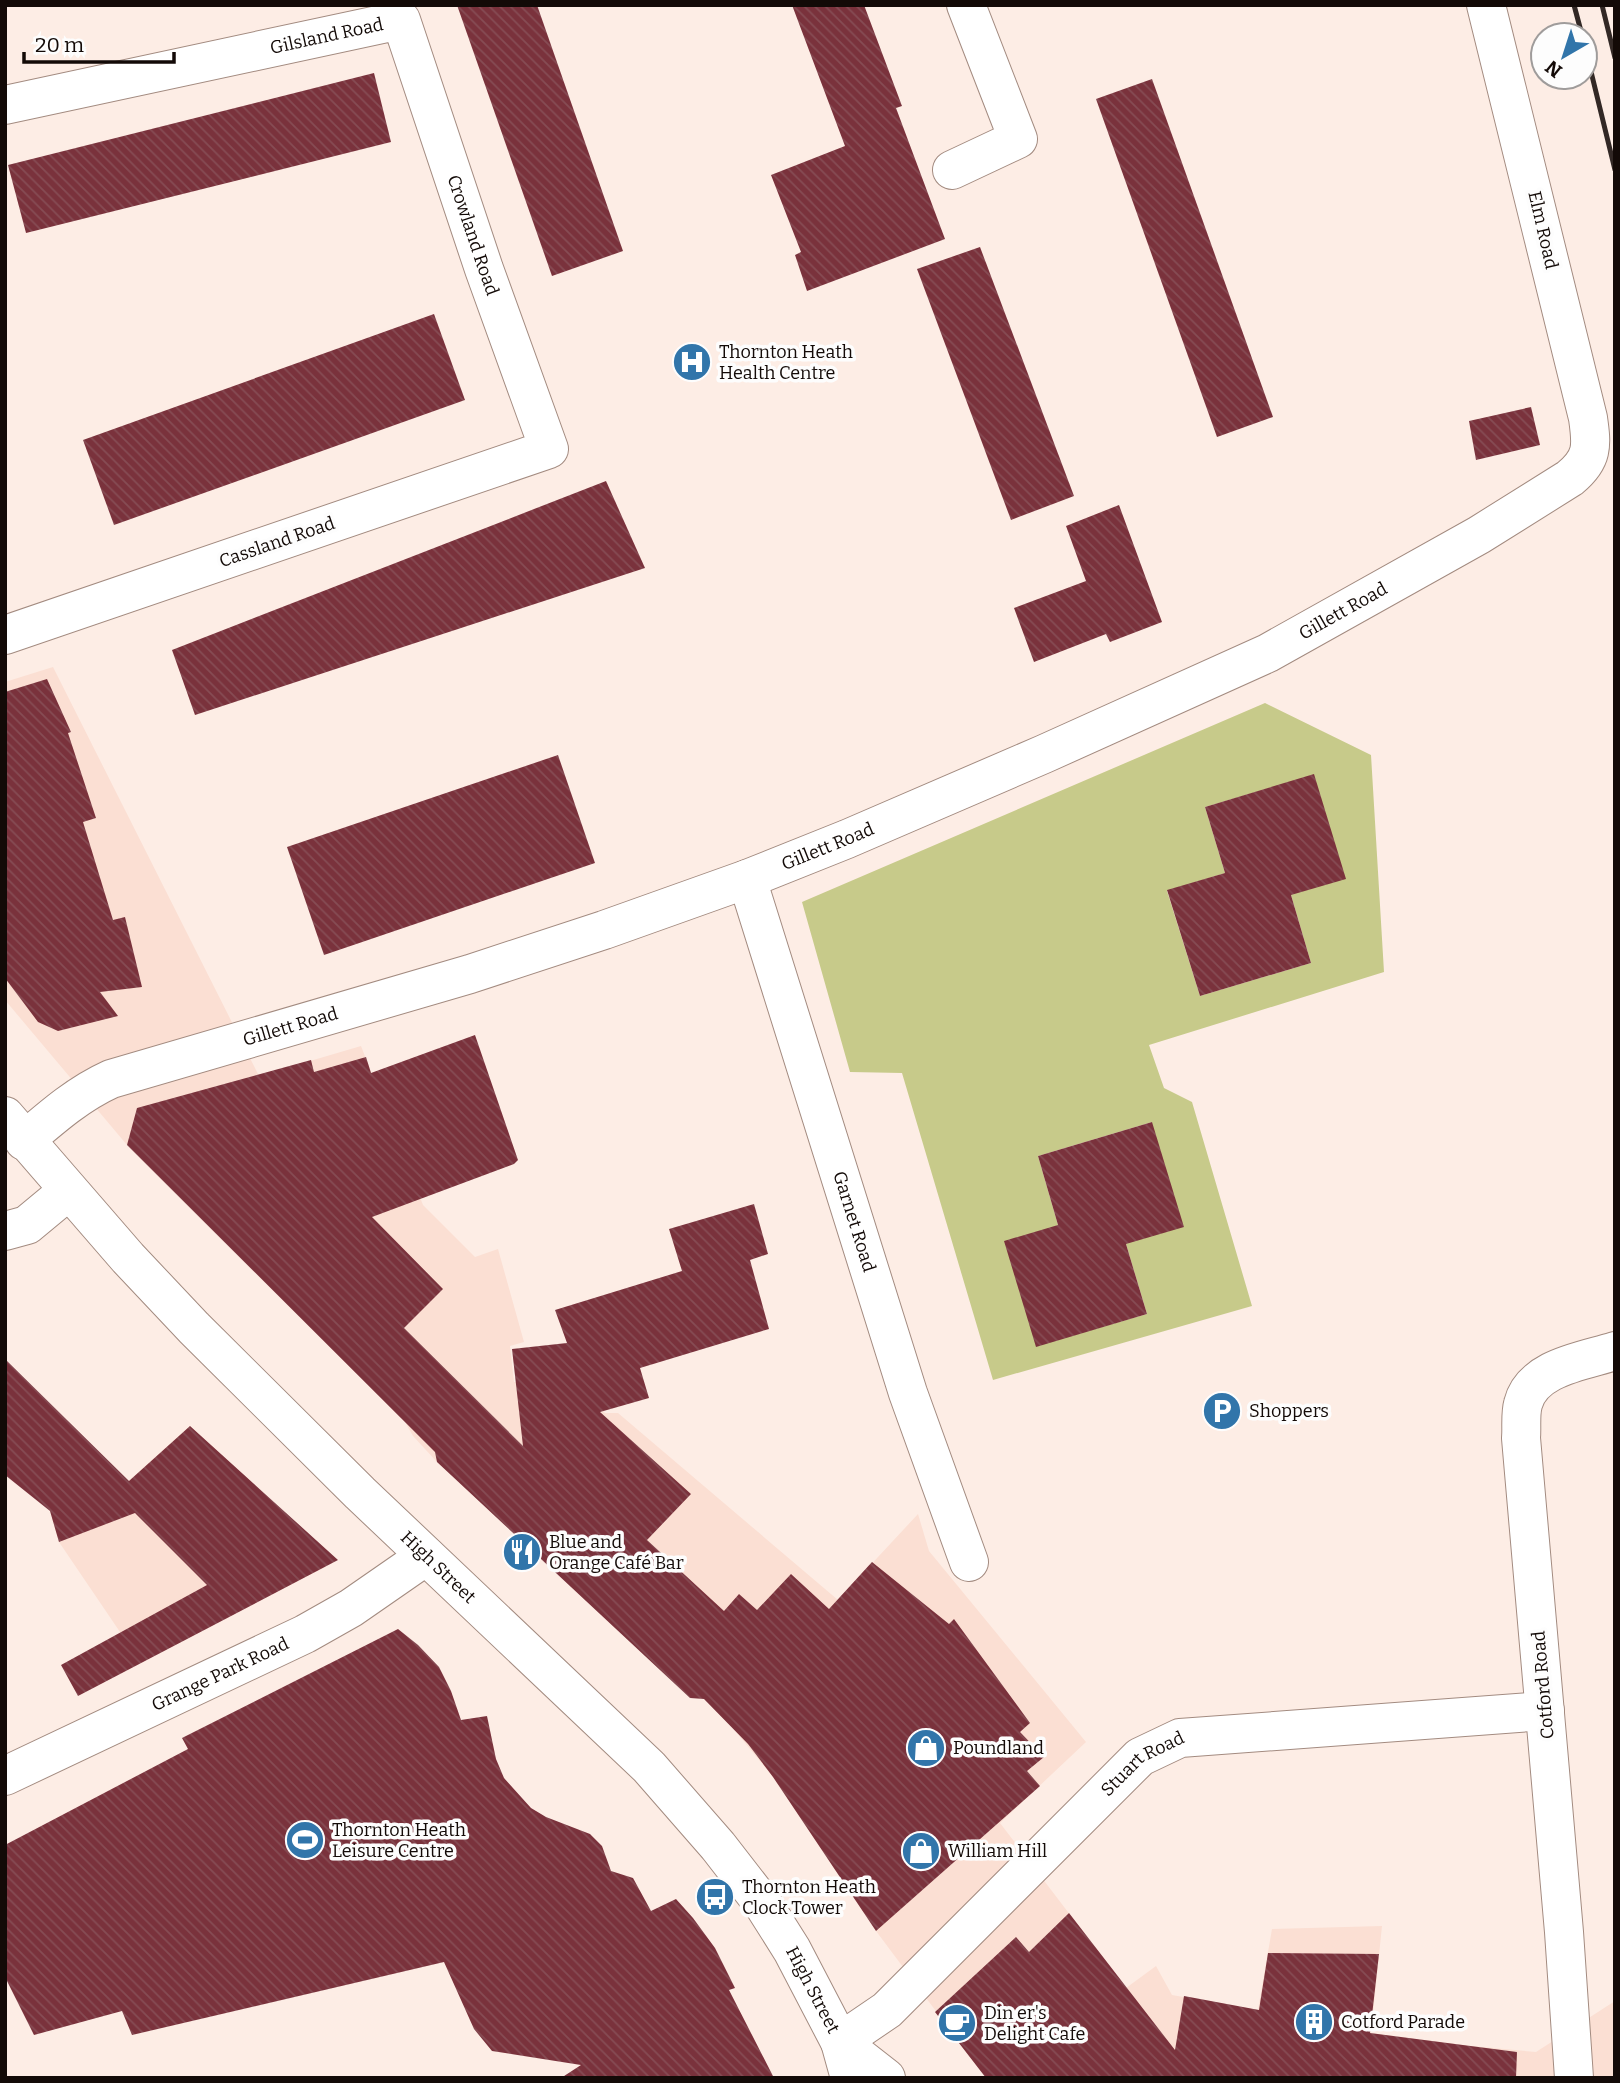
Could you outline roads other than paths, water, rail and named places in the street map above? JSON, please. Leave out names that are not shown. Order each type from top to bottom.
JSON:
[{"type":"street","points":[[952,170],[1018,139],[967,5]]},
{"type":"street","name":"Elm Road","points":[[1486,5],[1588,418],[1589,457]]},
{"type":"street","name":"Gilsland Road","points":[[5,105],[401,20]]},
{"type":"street","name":"Crowland Road","points":[[401,20],[480,257],[549,449]]},
{"type":"street","name":"Cassland Road","points":[[5,635],[549,449]]},
{"type":"street","name":"Gillett Road","points":[[15,1128],[65,1106],[91,1088],[111,1079],[470,974],[747,879],[847,839],[1268,653],[1479,535],[1570,478],[1583,468],[1589,457]]},
{"type":"street","name":"Garnet Road","points":[[747,879],[908,1393],[969,1562]]},
{"type":"street","name":"High Street","points":[[15,1128],[68,1191],[194,1328],[426,1556],[649,1767],[718,1846],[763,1904],[785,1938],[840,2042],[850,2078]]},
{"type":"street","points":[[5,1231],[27,1225],[68,1191]]},
{"type":"street","name":"Cotford Road","points":[[1574,2078],[1521,1438],[1522,1405],[1531,1387],[1549,1372],[1615,1351]]},
{"type":"street","name":"Grange Park Road","points":[[5,1776],[305,1634],[351,1608],[426,1556]]},
{"type":"street","name":"Stuart Road","points":[[840,2042],[887,2010],[1140,1758],[1180,1738],[1545,1711]]},
{"type":"street","name":"High Street","points":[[840,2042],[886,2078]]},
{"type":"railway","points":[[1574,5],[1578,21]]},
{"type":"railway","points":[[1602,5],[1615,58]]},
{"type":"railway","points":[[1596,91],[1615,170]]},
{"type":"place","name":"Thornton Heath Health Centre","points":[[692,362]]},
{"type":"place","name":"Shoppers","points":[[1222,1411]]},
{"type":"place","name":"Blue and Orange Café Bar","points":[[522,1552]]},
{"type":"place","name":"Poundland","points":[[926,1748]]},
{"type":"place","name":"Thornton Heath Leisure Centre","points":[[305,1840]]},
{"type":"place","name":"William Hill","points":[[921,1851]]},
{"type":"place","name":"Thornton Heath Clock Tower","points":[[715,1897]]},
{"type":"place","name":"Cotford Parade","points":[[1314,2022]]},
{"type":"place","name":"Din er's Delight Cafe","points":[[957,2023]]}]
